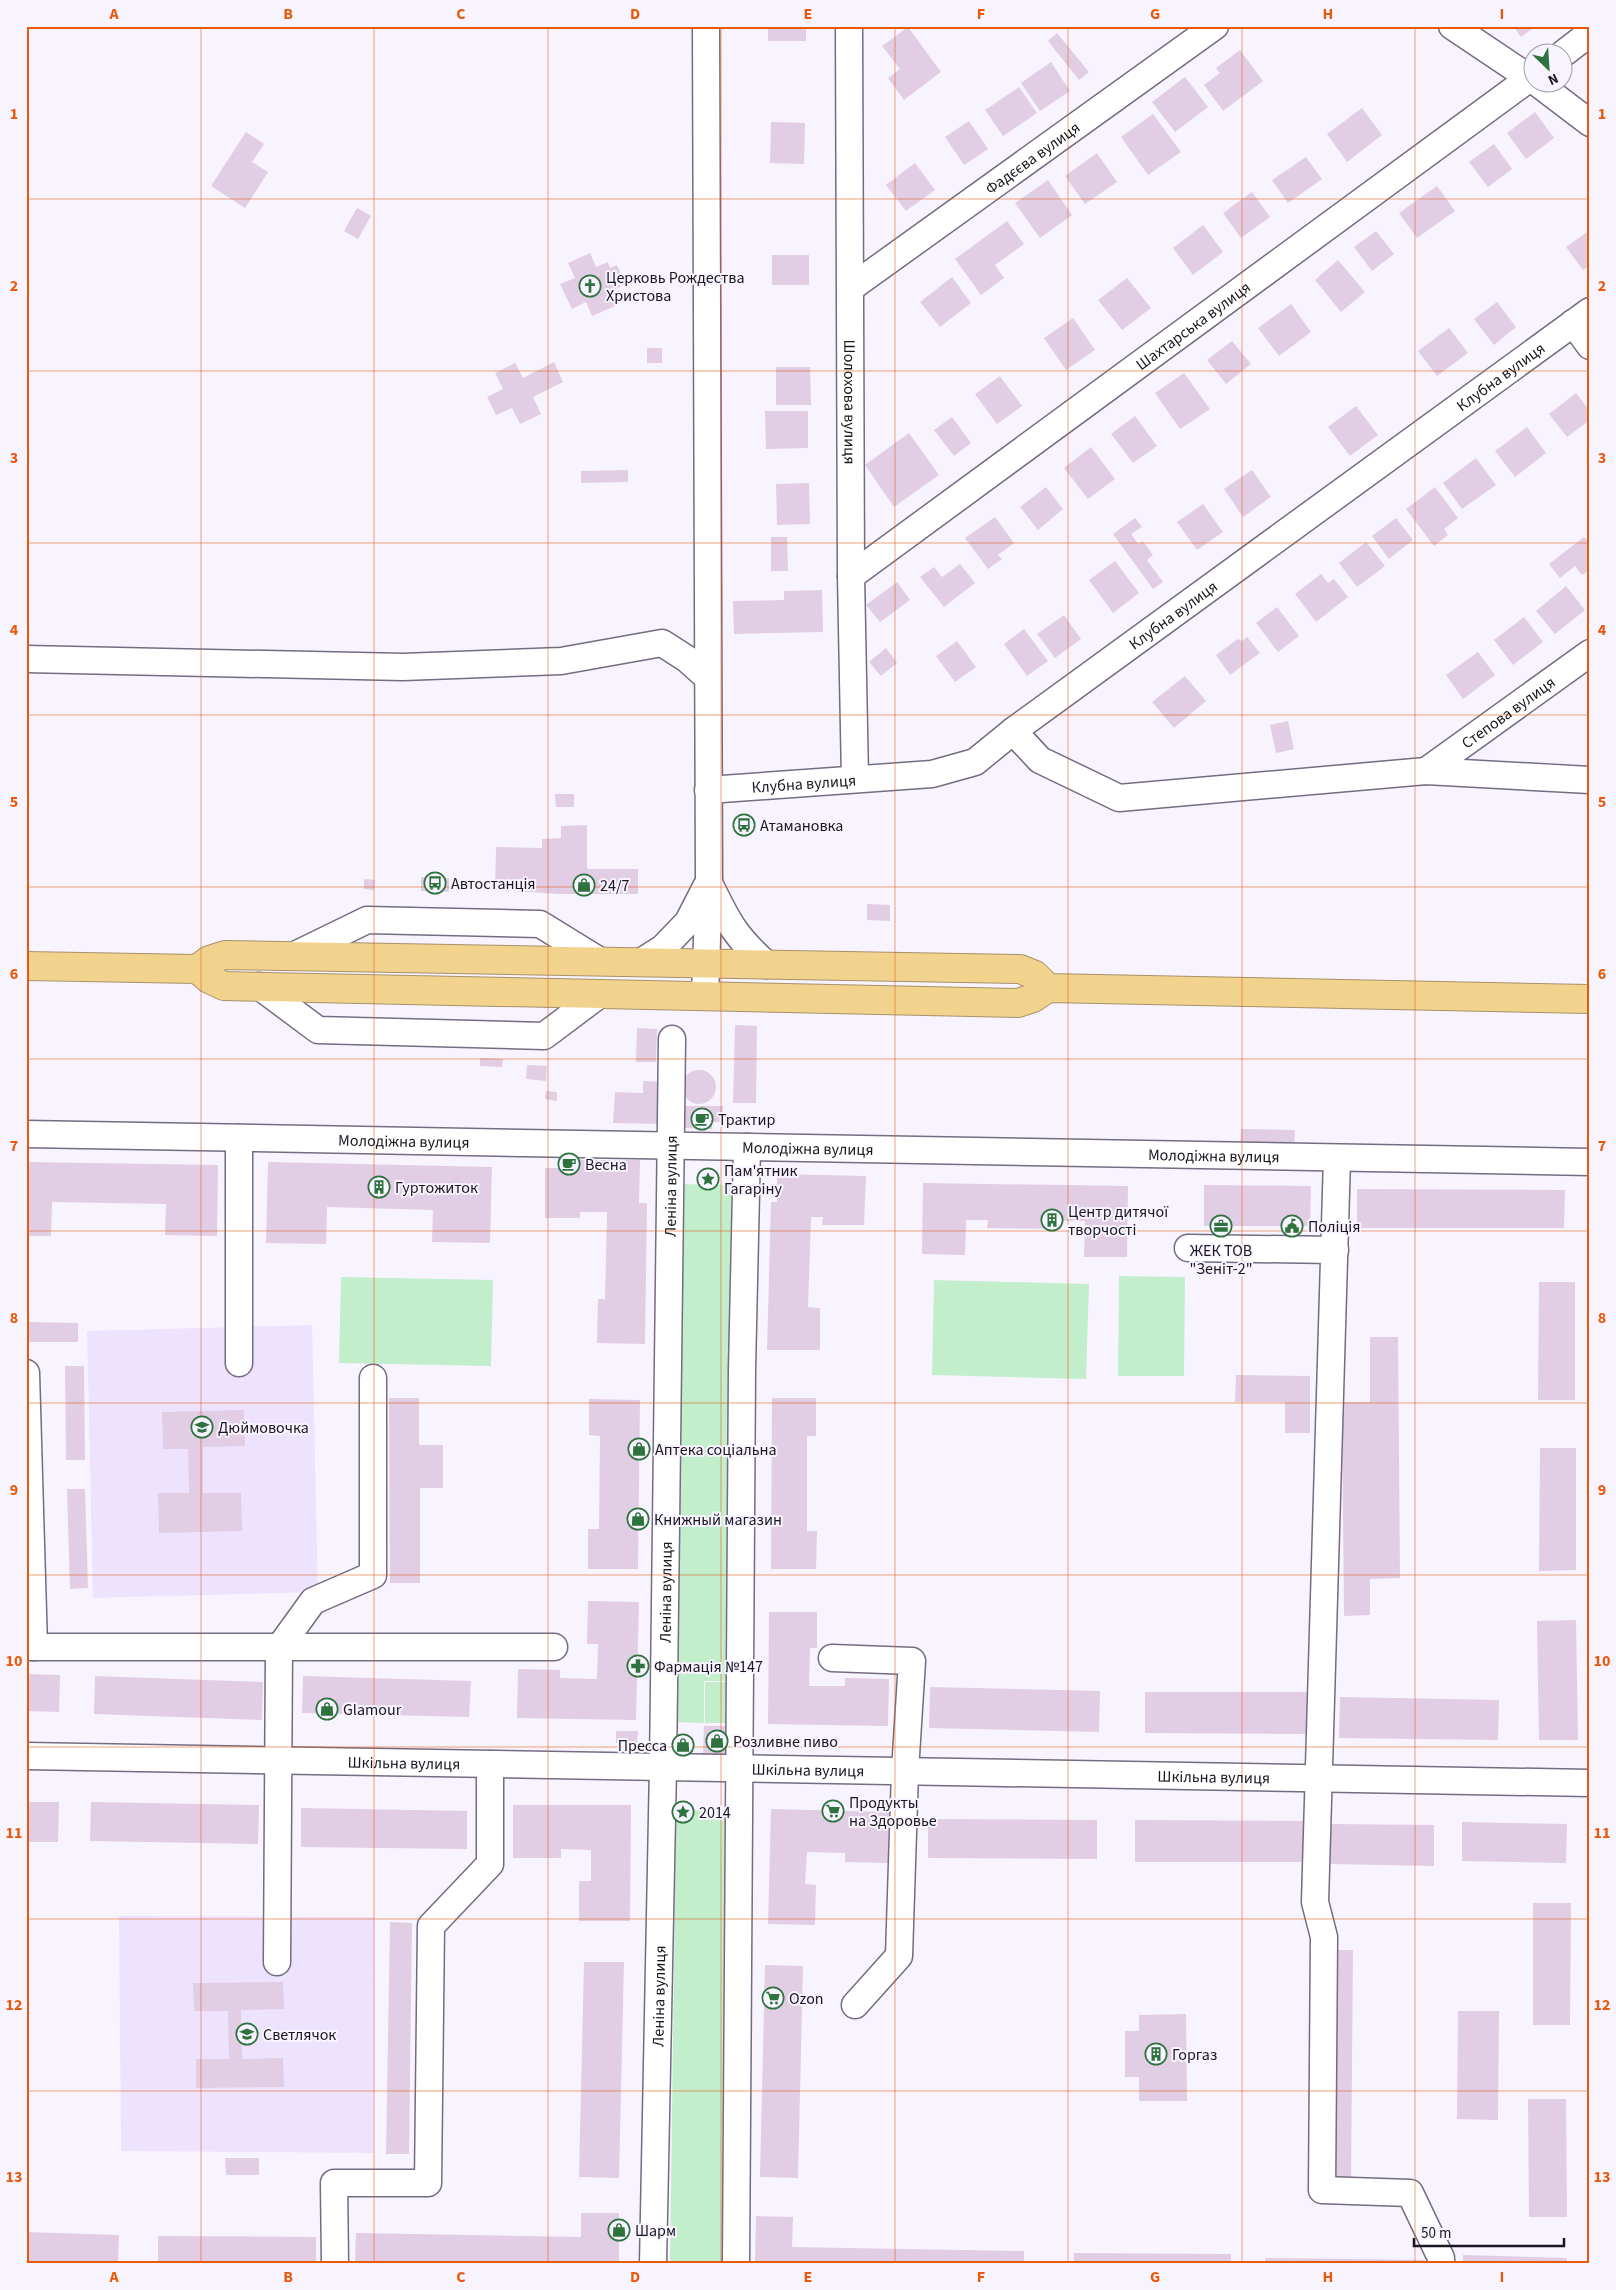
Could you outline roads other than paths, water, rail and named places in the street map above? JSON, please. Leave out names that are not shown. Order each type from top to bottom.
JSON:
[{"type":"highway","points":[[26,966],[197,969],[209,960],[225,955],[1020,969],[1035,975],[1048,988]]},
{"type":"highway","points":[[197,969],[209,979],[224,986],[658,996],[1018,1003],[1033,998],[1048,988],[1590,999]]},
{"type":"street","points":[[705,996],[709,881],[706,26]]},
{"type":"street","name":"Фадєєва вулиця","points":[[852,288],[1215,26]]},
{"type":"street","points":[[1452,26],[1524,73]]},
{"type":"street","name":"Шолохова вулиця","points":[[855,31],[852,288],[852,576],[855,779]]},
{"type":"street","points":[[1574,45],[1590,33]]},
{"type":"street","name":"Шахтарська вулиця","points":[[852,576],[1524,86]]},
{"type":"street","points":[[1550,92],[1590,123]]},
{"type":"street","points":[[1581,317],[1590,346]]},
{"type":"street","name":"Клубна вулиця","points":[[708,790],[932,774],[975,762],[1013,731],[1581,317]]},
{"type":"street","points":[[26,659],[403,667],[561,661],[662,644],[687,659],[707,677]]},
{"type":"street","name":"Степова вулиця","points":[[1426,771],[1590,653]]},
{"type":"street","points":[[1013,731],[1040,760],[1119,798],[1426,771],[1590,780]]},
{"type":"street","points":[[658,996],[674,986],[674,973],[649,962],[688,922],[709,881]]},
{"type":"street","points":[[709,881],[725,918],[762,965],[746,976],[746,987],[757,997]]},
{"type":"street","points":[[293,956],[367,920],[540,924],[600,961]]},
{"type":"street","points":[[259,986],[318,1030],[544,1036],[600,994]]},
{"type":"street","name":"Леніна вулиця","points":[[653,2264],[663,1766],[672,1039]]},
{"type":"street","name":"Молодіжна вулиця","points":[[26,1134],[1590,1162]]},
{"type":"street","points":[[239,1138],[239,1363]]},
{"type":"street","points":[[736,2264],[742,1370],[746,1147]]},
{"type":"street","points":[[1337,1158],[1315,1902],[1324,1936],[1322,2190],[1410,2193],[1441,2258],[1441,2264]]},
{"type":"street","points":[[1188,1248],[1335,1250]]},
{"type":"street","points":[[26,1373],[30,1647],[554,1647]]},
{"type":"street","points":[[277,1962],[280,1760],[279,1648],[313,1601],[373,1575],[373,1378]]},
{"type":"street","points":[[832,1658],[912,1662],[905,1771],[899,1956],[855,2005]]},
{"type":"street","name":"Шкільна вулиця","points":[[26,1756],[1590,1782]]},
{"type":"street","points":[[335,2264],[334,2183],[428,2183],[431,1926],[490,1864],[490,1764]]},
{"type":"place","name":"Церковь Рождества Христова","points":[[590,286]]},
{"type":"place","name":"Атамановка","points":[[744,825]]},
{"type":"place","name":"Автостанція","points":[[435,883]]},
{"type":"place","name":"24/7","points":[[584,885]]},
{"type":"place","name":"Трактир","points":[[702,1119]]},
{"type":"place","name":"Весна","points":[[569,1164]]},
{"type":"place","name":"Пам'ятник Гагаріну","points":[[708,1179]]},
{"type":"place","name":"Гуртожиток","points":[[379,1187]]},
{"type":"place","name":"Центр дитячої творчості","points":[[1052,1220]]},
{"type":"place","name":"ЖЕК ТОВ \"Зеніт-2\"","points":[[1221,1226]]},
{"type":"place","name":"Поліція","points":[[1292,1226]]},
{"type":"place","name":"Дюймовочка","points":[[202,1427]]},
{"type":"place","name":"Аптека соціальна","points":[[639,1449]]},
{"type":"place","name":"Книжный магазин","points":[[638,1519]]},
{"type":"place","name":"Фармація №147","points":[[638,1666]]},
{"type":"place","name":"Glamour","points":[[327,1709]]},
{"type":"place","name":"Розливне пиво","points":[[717,1741]]},
{"type":"place","name":"Пресса","points":[[683,1745]]},
{"type":"place","name":"Продукты на Здоровье","points":[[833,1811]]},
{"type":"place","name":"2014","points":[[683,1812]]},
{"type":"place","name":"Ozon","points":[[773,1998]]},
{"type":"place","name":"Светлячок","points":[[247,2034]]},
{"type":"place","name":"Горгаз","points":[[1156,2054]]},
{"type":"place","name":"Шарм","points":[[619,2230]]}]
